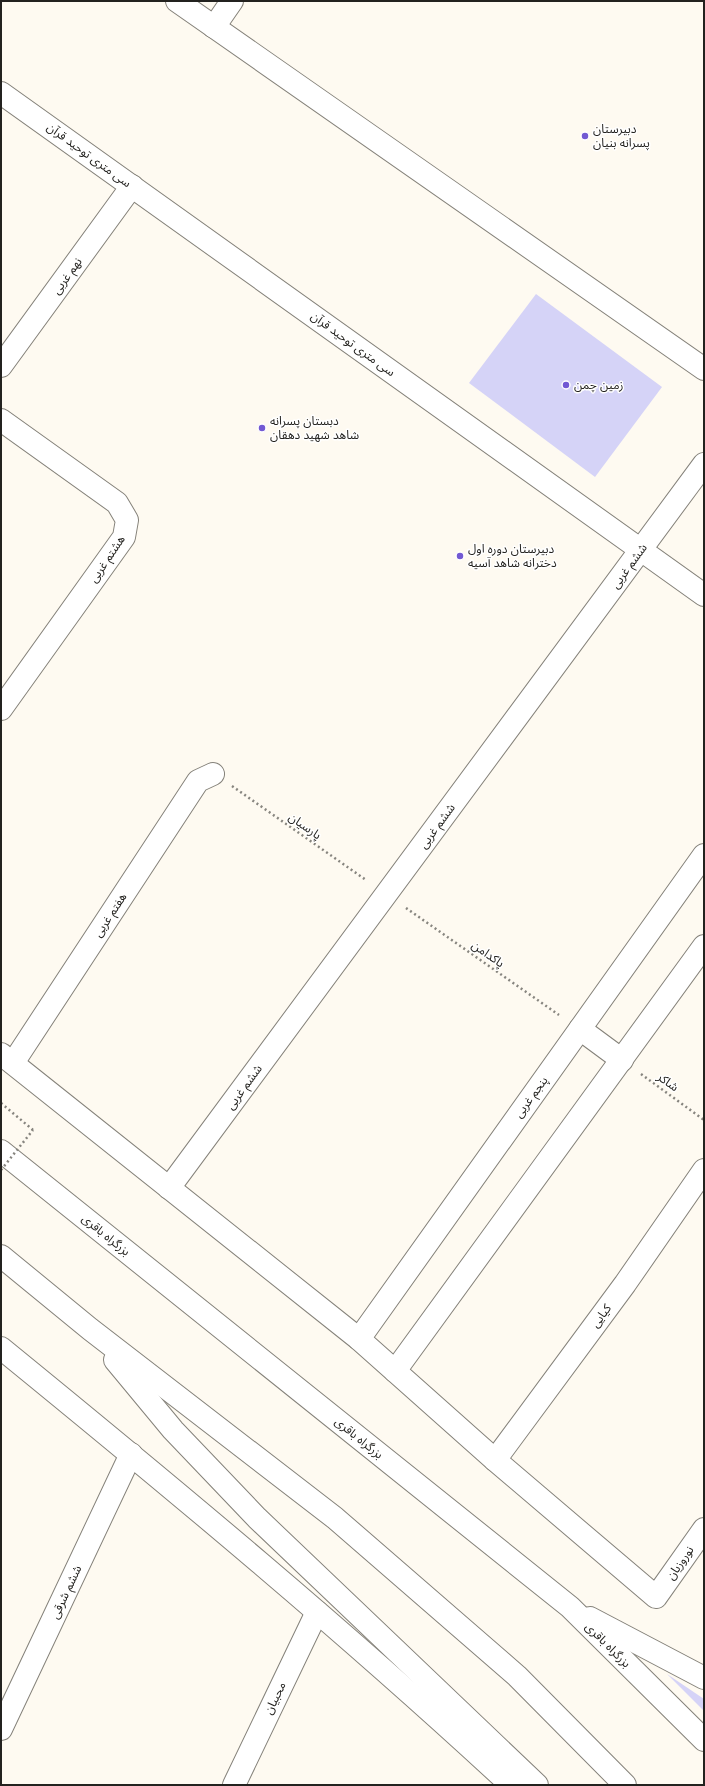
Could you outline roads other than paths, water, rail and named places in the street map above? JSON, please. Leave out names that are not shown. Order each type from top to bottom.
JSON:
[{"type":"main road","points":[[177,1],[704,369]]},
{"type":"main road","points":[[214,26],[232,1]]},
{"type":"main road","name":"سی متری توحید قرآن","points":[[1,93],[704,595]]},
{"type":"main road","name":"نهم غربی","points":[[1,366],[132,186]]},
{"type":"main road","name":"هشتم غربی","points":[[1,420],[117,504],[127,520],[124,537],[1,709]]},
{"type":"main road","name":"ششم غربی","points":[[169,1188],[704,464]]},
{"type":"main road","name":"هفتم غربی","points":[[7,1059],[198,781],[213,774]]},
{"type":"main road","name":"پنجم غربی","points":[[359,1339],[704,855]]},
{"type":"main road","points":[[395,1371],[704,946]]},
{"type":"main road","points":[[580,1029],[622,1060]]},
{"type":"main road","points":[[7,1059],[359,1339],[495,1460]]},
{"type":"main road","name":"بزرگراه باقری","points":[[1,1150],[570,1608],[704,1740]]},
{"type":"main road","name":"کیایی","points":[[495,1460],[625,1284],[704,1170]]},
{"type":"main road","points":[[1,1256],[90,1330],[335,1518],[517,1676],[625,1785]]},
{"type":"main road","points":[[90,1330],[173,1430],[257,1518],[537,1785]]},
{"type":"main road","points":[[1,1348],[131,1454],[317,1612],[501,1781]]},
{"type":"main road","name":"ششم شرقی","points":[[1,1729],[131,1454]]},
{"type":"main road","name":"نوروزیان","points":[[495,1460],[656,1597],[704,1529]]},
{"type":"main road","points":[[570,1608],[704,1678]]},
{"type":"main road","name":"محبیان","points":[[234,1785],[317,1612]]},
{"type":"place","name":"دبیرستان پسرانه بنیان","points":[[585,136]]},
{"type":"place","name":"زمین چمن","points":[[566,385]]},
{"type":"place","name":"دبستان پسرانه شاهد شهید دهقان","points":[[262,428]]},
{"type":"place","name":"دبیرستان دوره اول دخترانه شاهد آسیه","points":[[460,556]]}]
